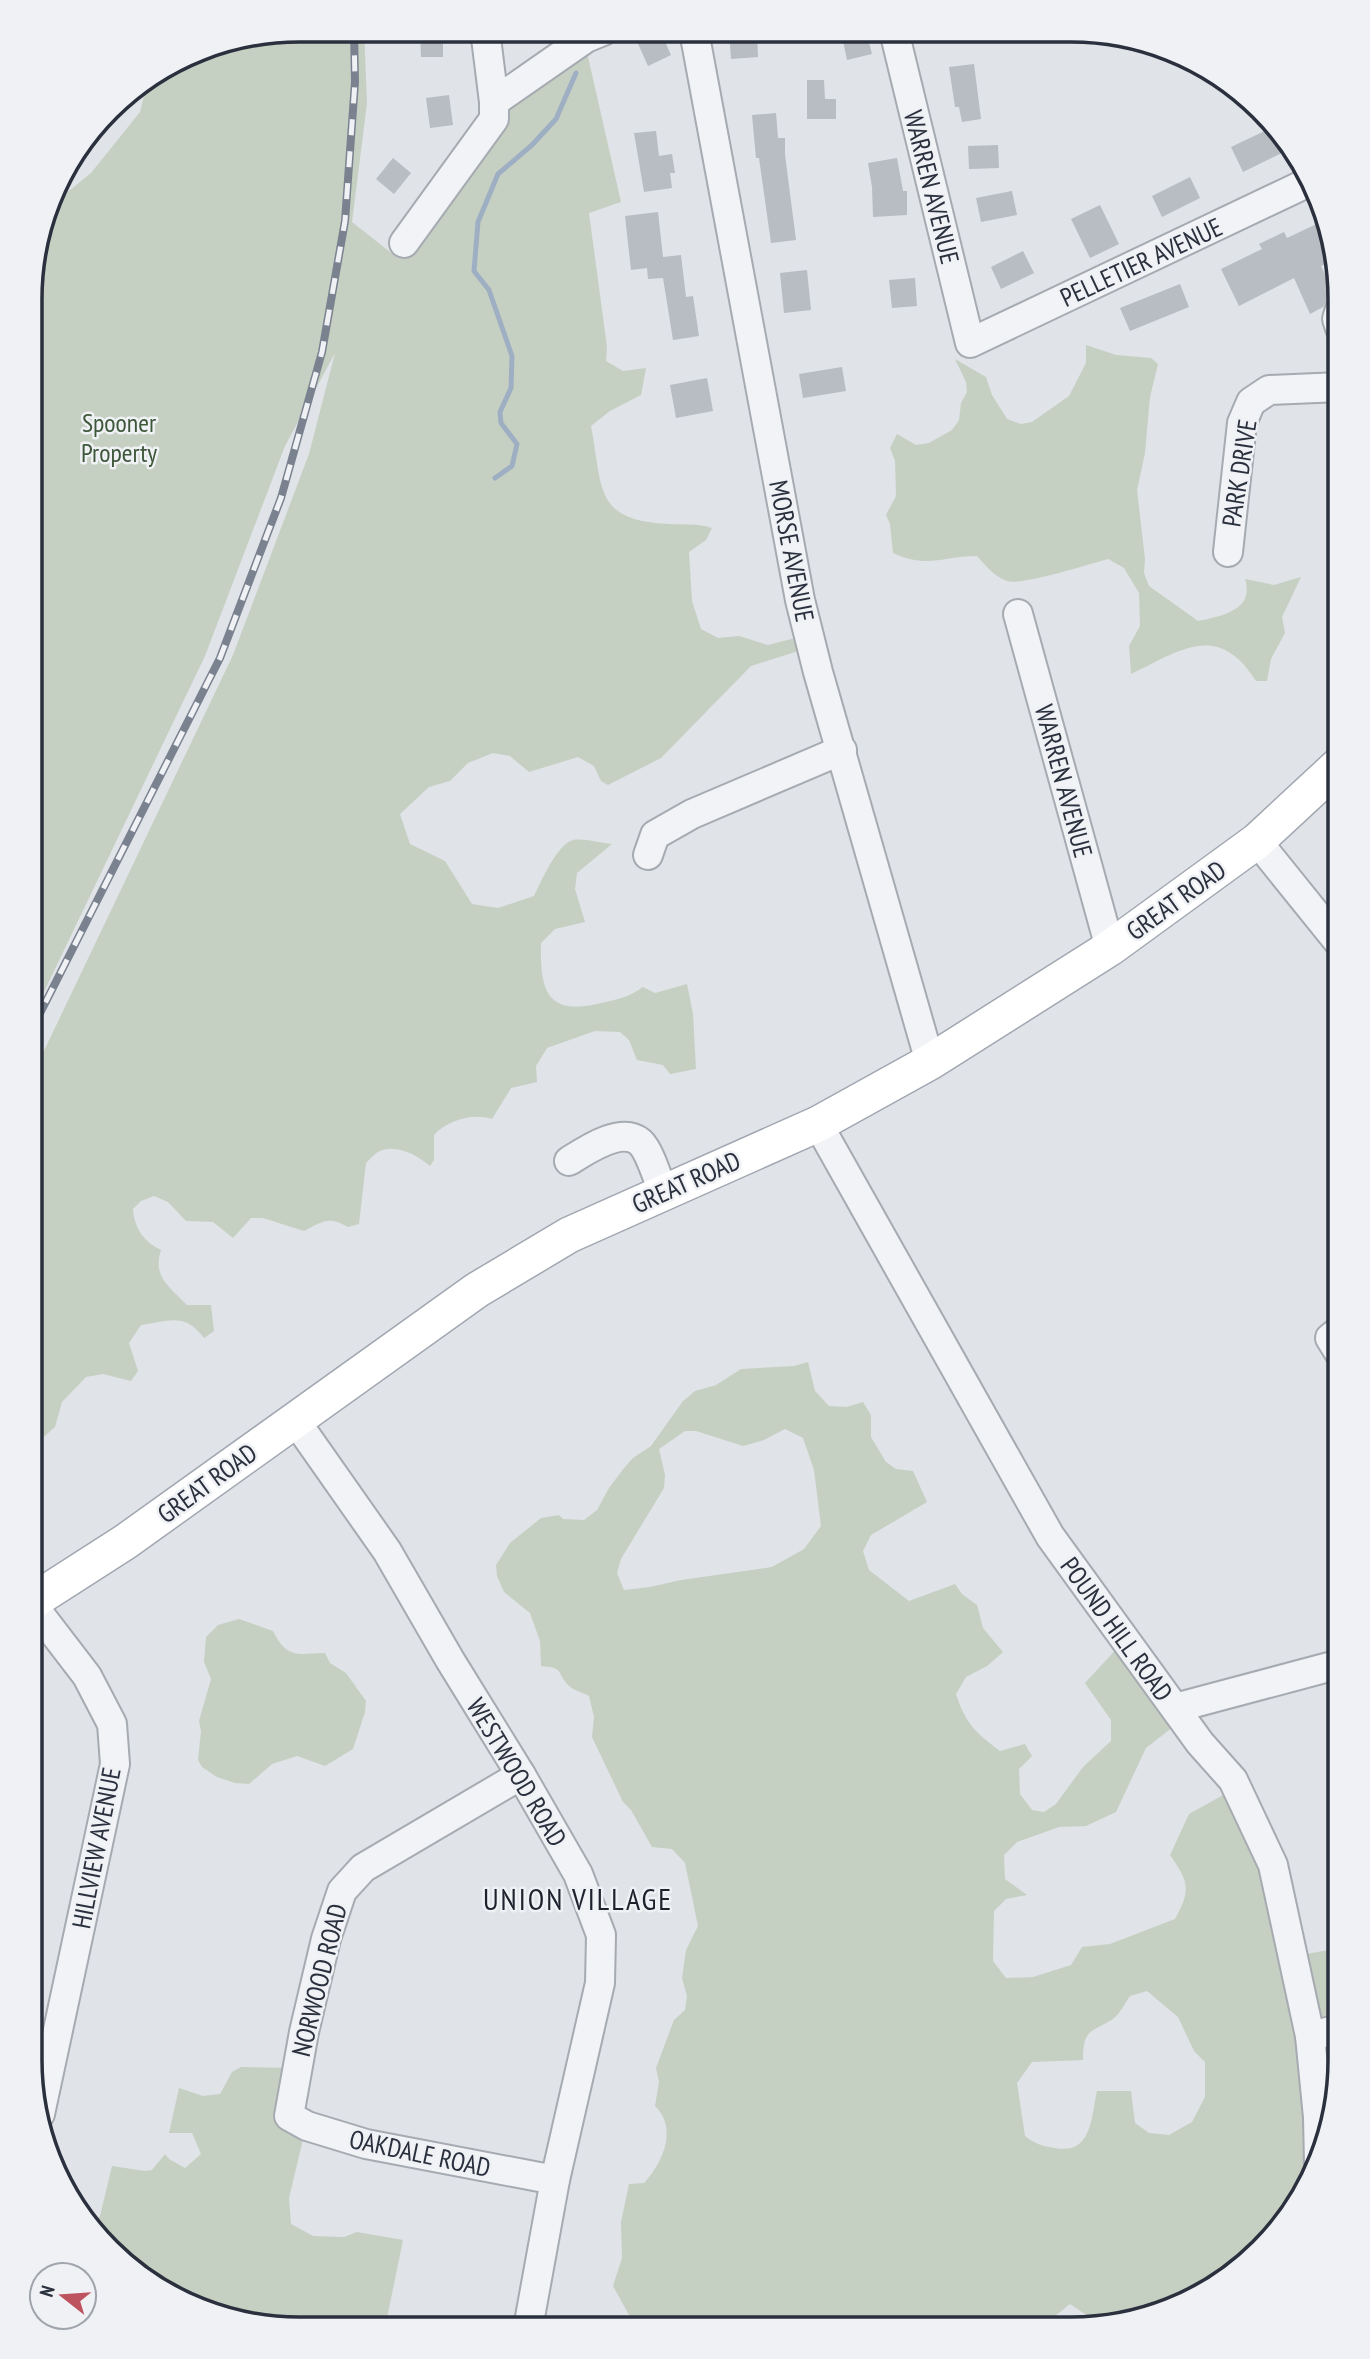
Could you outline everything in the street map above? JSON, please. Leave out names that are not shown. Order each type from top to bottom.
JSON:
[{"type":"main road","name":"GREAT ROAD","points":[[42,1595],[125,1542],[477,1290],[569,1235],[818,1124],[930,1062],[1110,948],[1257,841],[1328,775]]},
{"type":"street","points":[[404,243],[494,119],[486,42]]},
{"type":"street","points":[[494,102],[580,42]]},
{"type":"street","name":"MORSE AVENUE","points":[[696,42],[800,600],[818,672],[930,1062]]},
{"type":"street","name":"WARREN AVENUE","points":[[896,42],[970,343]]},
{"type":"street","name":"PELLETIER AVENUE","points":[[970,343],[1301,186]]},
{"type":"street","name":"PARK DRIVE","points":[[1228,552],[1242,423],[1251,402],[1269,390],[1328,388]]},
{"type":"street","name":"WARREN AVENUE","points":[[1018,614],[1110,948]]},
{"type":"street","points":[[648,855],[655,835],[683,819],[842,750]]},
{"type":"street","points":[[1257,841],[1328,929]]},
{"type":"street","name":"POUND HILL ROAD","points":[[818,1124],[1050,1536],[1200,1743],[1233,1780],[1272,1865],[1310,2036],[1318,2128]]},
{"type":"street","points":[[569,1161],[613,1138],[635,1140],[640,1142],[646,1151],[663,1192]]},
{"type":"street","name":"WESTWOOD ROAD","points":[[295,1420],[387,1551],[521,1775],[578,1874],[601,1935],[600,1983],[555,2180],[530,2317]]},
{"type":"street","name":"HILLVIEW AVENUE","points":[[42,1618],[87,1676],[112,1724],[115,1764],[44,2094]]},
{"type":"street","points":[[1175,1708],[1328,1667]]},
{"type":"street","name":"NORWOOD ROAD","points":[[289,2116],[307,2019],[326,1939],[342,1891],[363,1868],[521,1775]]},
{"type":"street","points":[[1310,2036],[1328,2032]]},
{"type":"street","name":"OAKDALE ROAD","points":[[289,2116],[307,2126],[366,2144],[555,2180]]},
{"type":"green space","name":"Spooner Property","points":[[364,42],[367,103],[352,222],[399,259],[510,105],[586,48],[621,202],[589,213],[607,347],[606,361],[623,371],[646,368],[641,395],[610,411],[591,426],[606,497],[614,508],[627,516],[645,521],[712,528],[706,540],[689,552],[692,601],[701,629],[718,638],[739,636],[768,645],[811,634],[814,646],[751,666],[661,758],[608,785],[601,781],[594,766],[578,757],[529,772],[510,756],[493,753],[468,763],[450,781],[429,787],[400,814],[410,844],[445,861],[472,904],[498,908],[534,896],[550,864],[567,843],[582,840],[612,844],[577,873],[575,889],[585,922],[555,929],[541,943],[545,985],[556,1002],[580,1007],[621,998],[643,987],[655,993],[687,984],[693,1014],[696,1069],[670,1074],[663,1065],[637,1060],[629,1040],[620,1032],[595,1031],[547,1048],[536,1066],[537,1082],[511,1088],[492,1119],[461,1119],[446,1125],[434,1135],[434,1160],[430,1166],[400,1150],[386,1149],[374,1155],[366,1163],[359,1224],[348,1227],[326,1221],[304,1231],[263,1218],[251,1218],[233,1238],[213,1222],[186,1221],[168,1202],[154,1196],[141,1201],[133,1209],[135,1222],[145,1239],[161,1250],[159,1267],[164,1281],[187,1305],[211,1305],[214,1331],[204,1338],[190,1324],[176,1320],[141,1325],[129,1343],[138,1371],[131,1381],[103,1374],[86,1377],[62,1402],[55,1427],[42,1438],[42,1055],[233,655],[309,454],[335,353],[285,446],[205,656],[42,996],[44,266],[51,233],[65,194],[91,173],[140,112],[145,94],[156,85],[185,69],[233,51],[266,44]]},
{"type":"green space","points":[[1086,345],[1116,355],[1151,358],[1158,364],[1150,397],[1145,453],[1137,490],[1145,559],[1144,573],[1149,586],[1198,621],[1225,614],[1240,605],[1247,590],[1245,579],[1274,585],[1301,577],[1282,617],[1285,633],[1271,659],[1267,681],[1256,681],[1242,662],[1227,651],[1213,646],[1183,650],[1131,674],[1129,646],[1140,626],[1139,593],[1124,568],[1108,559],[1040,578],[1015,582],[998,576],[977,556],[926,561],[893,553],[890,524],[886,515],[896,496],[895,461],[890,448],[897,434],[916,445],[929,443],[952,430],[959,420],[961,403],[967,392],[966,382],[955,359],[986,377],[992,395],[1007,419],[1021,424],[1032,422],[1069,396],[1086,363]]},
{"type":"green space","points":[[808,1362],[815,1391],[829,1406],[847,1407],[863,1402],[871,1415],[871,1437],[886,1462],[896,1469],[913,1471],[927,1502],[871,1535],[863,1551],[869,1570],[909,1601],[955,1584],[962,1594],[977,1605],[983,1628],[1003,1652],[987,1666],[966,1677],[956,1694],[972,1727],[1000,1751],[1025,1744],[1032,1756],[1019,1769],[1020,1794],[1032,1810],[1044,1812],[1056,1804],[1083,1767],[1111,1741],[1111,1720],[1085,1683],[1121,1644],[1182,1720],[1146,1748],[1116,1812],[1086,1826],[1059,1827],[1017,1842],[1004,1855],[1005,1879],[1027,1895],[1006,1899],[994,1911],[993,1961],[1006,1978],[1033,1977],[1071,1965],[1082,1947],[1110,1944],[1175,1919],[1184,1901],[1186,1886],[1170,1855],[1189,1814],[1234,1789],[1295,1956],[1328,1950],[1328,2030],[1311,2034],[1318,2130],[1308,2158],[1285,2203],[1253,2242],[1214,2274],[1185,2290],[1137,2308],[1088,2316],[1070,2304],[1054,2317],[629,2317],[613,2286],[622,2258],[621,2222],[629,2184],[644,2183],[657,2166],[665,2145],[666,2124],[655,2106],[659,2082],[656,2068],[674,2020],[685,2010],[687,1996],[682,1978],[686,1950],[698,1926],[685,1863],[672,1849],[652,1847],[631,1810],[623,1802],[592,1737],[594,1717],[589,1696],[570,1687],[556,1669],[541,1666],[540,1641],[530,1613],[504,1592],[497,1576],[496,1565],[510,1543],[541,1518],[559,1515],[563,1519],[584,1520],[597,1510],[624,1468],[651,1446],[683,1401],[695,1391],[716,1385],[741,1369],[794,1366]],"holes":[[[785,1429],[803,1438],[814,1470],[821,1526],[804,1549],[772,1567],[624,1590],[617,1573],[621,1559],[664,1488],[665,1475],[659,1449],[685,1431],[696,1431],[743,1446],[764,1440]],[[1147,1991],[1178,2017],[1194,2051],[1205,2062],[1205,2097],[1192,2122],[1169,2135],[1149,2133],[1135,2123],[1131,2091],[1097,2091],[1088,2132],[1076,2146],[1067,2149],[1050,2147],[1035,2143],[1025,2136],[1017,2083],[1032,2062],[1083,2060],[1087,2037],[1116,2017],[1130,1996]]]},
{"type":"green space","points":[[239,1619],[273,1631],[288,1651],[325,1653],[330,1663],[346,1673],[366,1701],[353,1749],[325,1766],[297,1756],[272,1764],[249,1784],[217,1777],[202,1767],[198,1760],[201,1731],[199,1721],[211,1679],[204,1662],[206,1637],[218,1625]]},
{"type":"green space","points":[[241,2067],[291,2068],[305,2131],[289,2198],[291,2224],[313,2236],[344,2237],[357,2232],[403,2240],[387,2317],[266,2315],[217,2303],[156,2274],[117,2242],[98,2219],[112,2166],[152,2170],[165,2154],[185,2168],[201,2154],[192,2133],[169,2133],[179,2088],[203,2096],[220,2094],[232,2072]]},
{"type":"building","points":[[420,42],[443,42],[443,57],[421,57]]},
{"type":"building","points":[[637,42],[665,42],[671,55],[648,66]]},
{"type":"building","points":[[730,42],[757,42],[758,57],[731,59]]},
{"type":"building","points":[[843,42],[869,42],[872,54],[847,60]]},
{"type":"building","points":[[974,64],[981,119],[962,122],[959,107],[955,107],[949,67]]},
{"type":"building","points":[[807,80],[824,80],[825,99],[836,99],[836,119],[807,119]]},
{"type":"building","points":[[449,95],[453,125],[430,128],[426,98]]},
{"type":"building","points":[[776,113],[778,138],[785,138],[796,240],[771,243],[759,158],[756,158],[752,115]]},
{"type":"building","points":[[656,131],[659,156],[672,154],[675,173],[670,173],[672,188],[644,192],[634,133]]},
{"type":"building","points":[[1265,131],[1282,153],[1243,172],[1231,147]]},
{"type":"building","points":[[998,145],[999,168],[969,169],[968,146]]},
{"type":"building","points":[[393,158],[411,173],[394,194],[376,179]]},
{"type":"building","points":[[897,158],[903,191],[907,191],[907,215],[873,217],[868,163]]},
{"type":"building","points":[[1190,177],[1200,198],[1162,217],[1152,196]]},
{"type":"building","points":[[1012,191],[1017,215],[981,222],[976,198]]},
{"type":"building","points":[[1100,205],[1119,244],[1090,258],[1071,219]]},
{"type":"building","points":[[658,212],[663,257],[681,255],[686,297],[693,296],[699,336],[673,340],[663,278],[648,279],[647,268],[631,270],[625,216]]},
{"type":"building","points":[[1316,224],[1326,264],[1321,266],[1327,278],[1328,297],[1323,307],[1310,314],[1294,278],[1239,306],[1221,269],[1262,249],[1259,244],[1284,232],[1287,238]]},
{"type":"building","points":[[1023,251],[1034,273],[1001,289],[991,267]]},
{"type":"building","points":[[807,270],[811,310],[784,313],[780,273]]},
{"type":"building","points":[[915,278],[917,306],[892,308],[889,280]]},
{"type":"building","points":[[1180,284],[1189,307],[1130,331],[1120,308]]},
{"type":"building","points":[[842,367],[846,391],[803,398],[799,374]]},
{"type":"building","points":[[707,378],[713,411],[676,418],[670,385]]},
{"type":"waterway","points":[[495,478],[512,466],[517,444],[501,423],[500,412],[511,388],[512,356],[489,290],[474,271],[478,222],[498,174],[532,145],[556,119],[576,73]]},
{"type":"railway","points":[[42,1009],[220,658],[281,498],[322,352],[345,221],[355,82],[354,42]]},
{"type":"district","name":"UNION VILLAGE","points":[[578,1898]]}]
